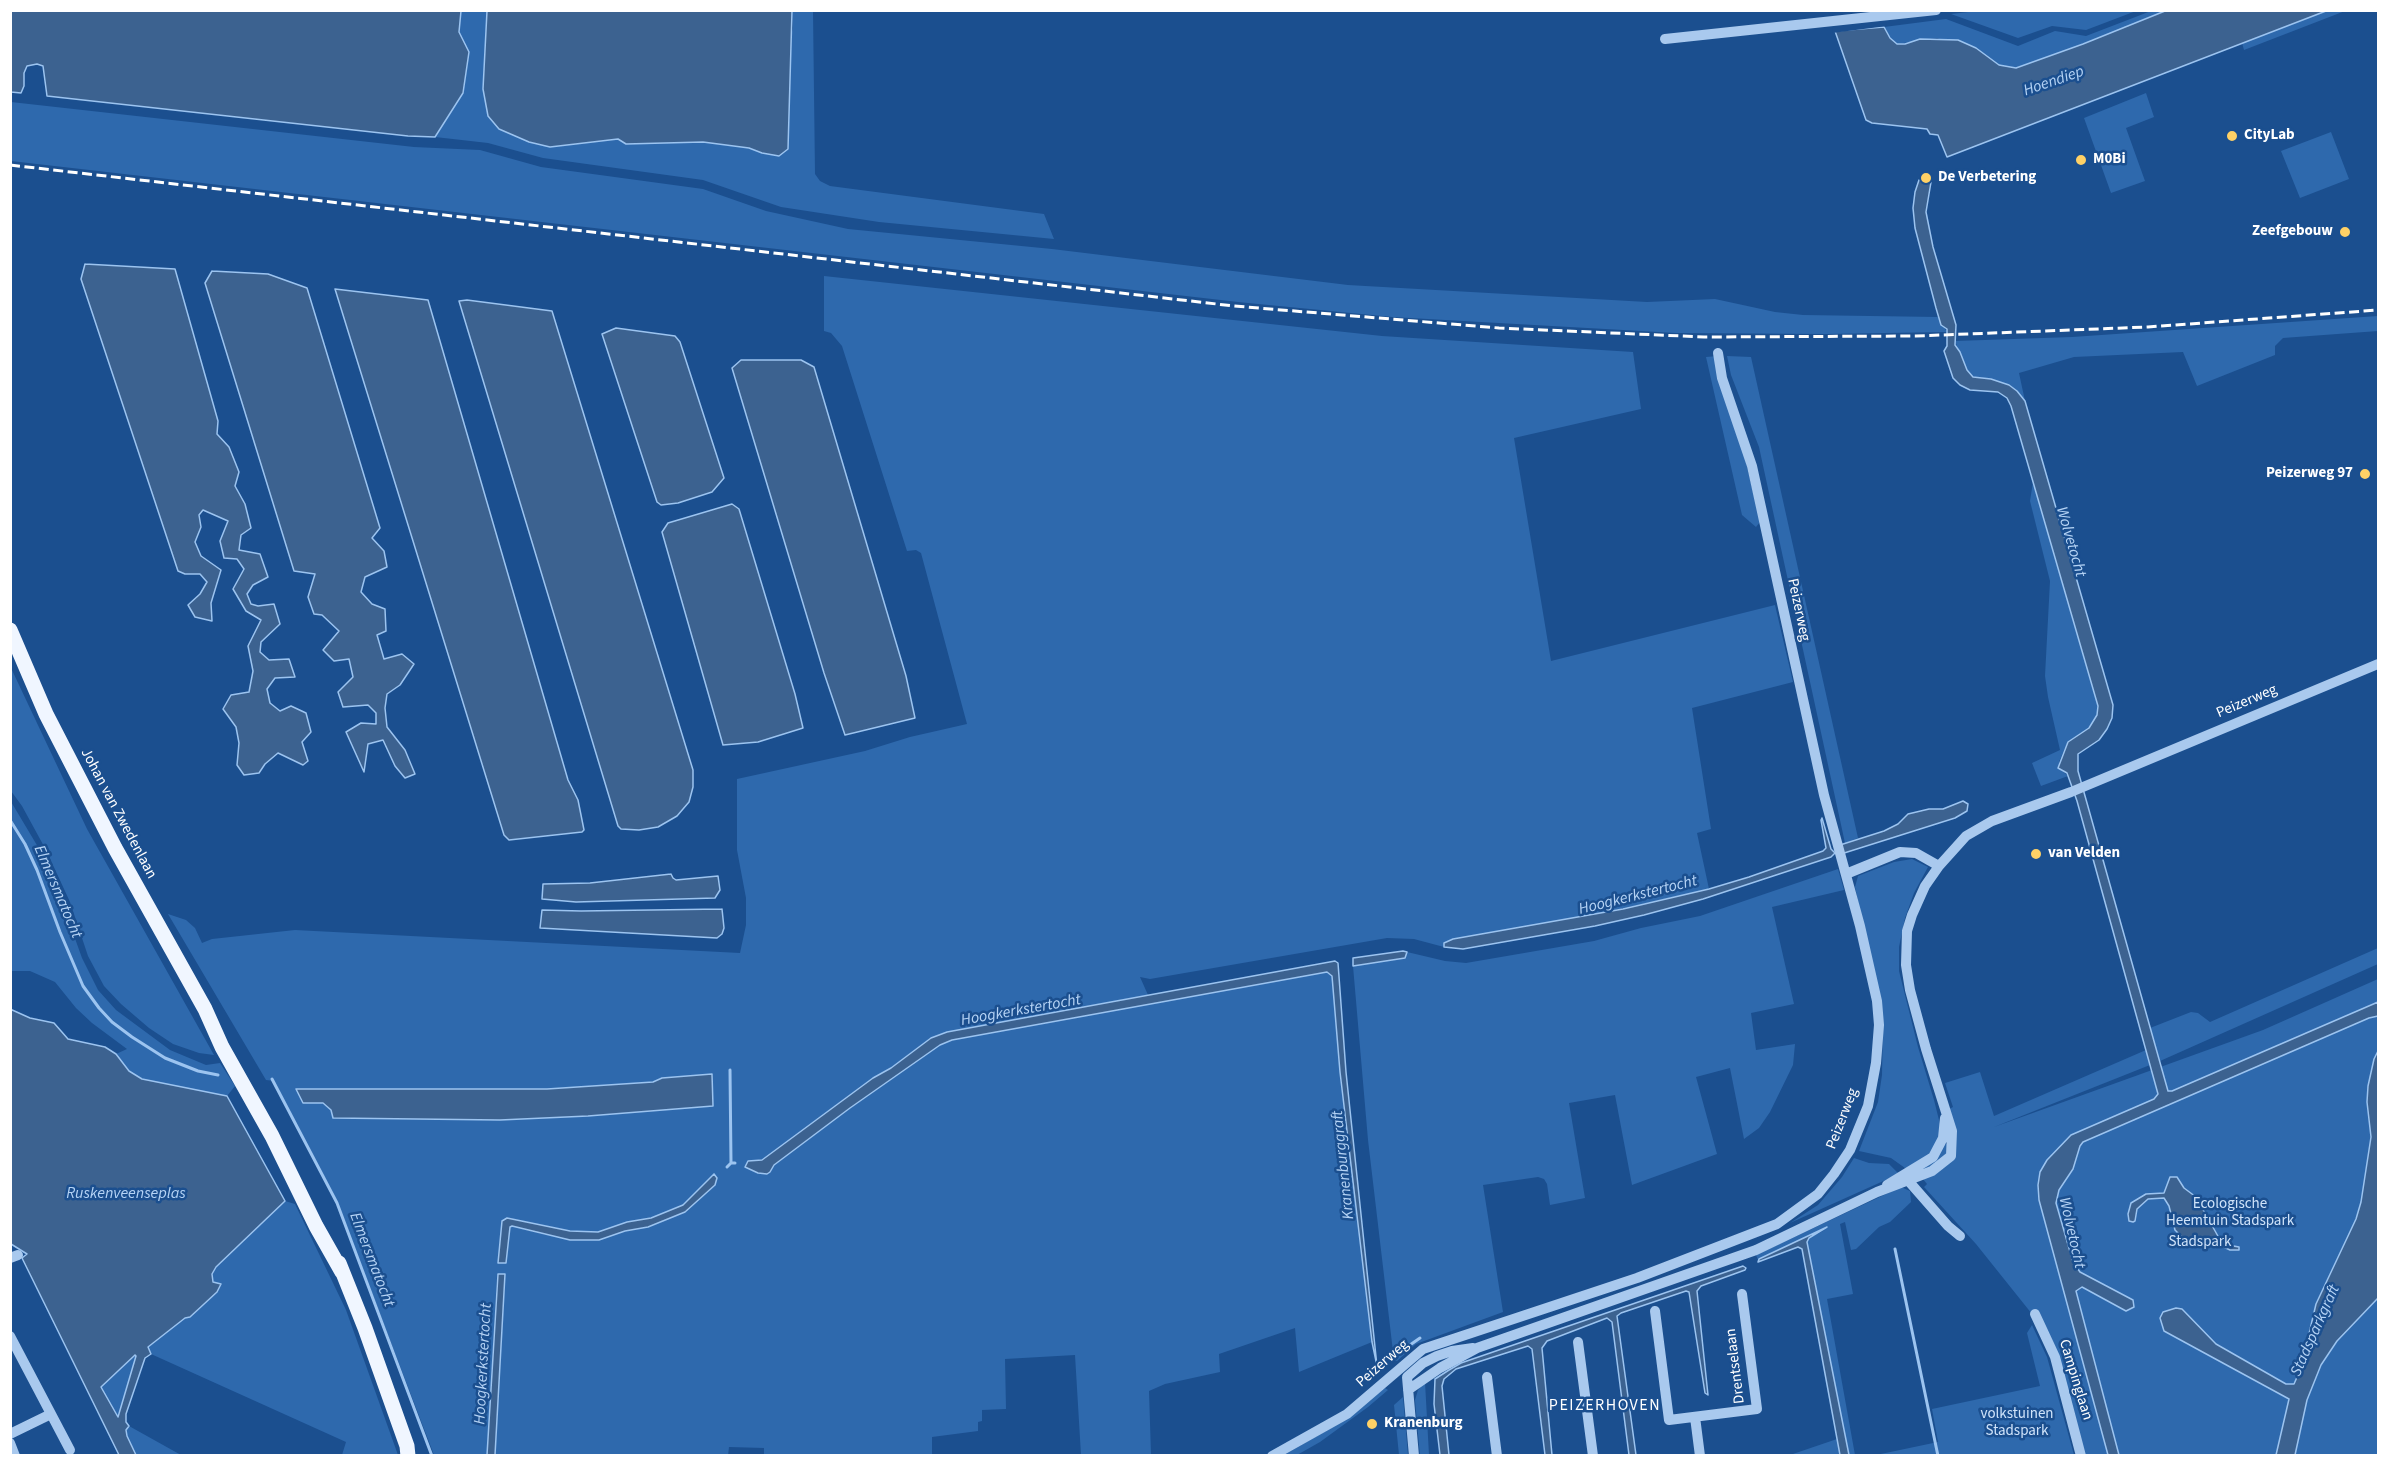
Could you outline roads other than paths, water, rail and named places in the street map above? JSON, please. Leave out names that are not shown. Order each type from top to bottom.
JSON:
[{"type":"main road","name":"Johan van Zwedenlaan","points":[[10,630],[51,724],[133,884],[205,1009],[222,1047],[272,1136],[316,1226],[342,1272],[365,1328],[409,1452]]},
{"type":"street","points":[[1665,39],[1936,10]]},
{"type":"street","name":"Peizerweg","points":[[1272,1455],[1347,1414],[1423,1349],[1647,1274],[1777,1224],[1818,1194],[1834,1174],[1850,1150],[1868,1106],[1876,1063],[1878,1034],[1876,995],[1838,850],[1752,466],[1722,378],[1718,353]]},
{"type":"street","name":"Peizerweg","points":[[1408,1390],[1440,1368],[1477,1348],[1756,1250],[1906,1178],[1932,1171],[1951,1156],[1951,1125],[1918,1021],[1906,965],[1908,932],[1912,915],[1925,886],[1939,866],[1966,836],[1983,825],[2071,792],[2379,664]]},
{"type":"street","points":[[1846,874],[1900,852],[1916,853],[1939,866]]},
{"type":"street","points":[[1906,1178],[1948,1226],[1960,1236]]},
{"type":"street","name":"Drentselaan","points":[[1655,1311],[1669,1420],[1757,1409],[1742,1294]]},
{"type":"street","name":"Campinglaan","points":[[2035,1314],[2055,1357],[2081,1455]]},
{"type":"street","points":[[1523,1317],[1527,1331]]},
{"type":"street","points":[[10,1336],[70,1450]]},
{"type":"street","points":[[1578,1342],[1593,1455]]},
{"type":"street","name":"Peizerweg","points":[[1408,1390],[1407,1377],[1423,1364],[1452,1351],[1477,1348]]},
{"type":"street","points":[[1487,1377],[1497,1455]]},
{"type":"street","points":[[1408,1390],[1414,1455]]},
{"type":"street","points":[[10,1434],[51,1414]]},
{"type":"street","points":[[1695,1417],[1700,1455]]},
{"type":"street","points":[[10,1443],[15,1455]]},
{"type":"water","points":[[10,11],[461,11],[459,32],[469,52],[463,93],[435,137],[408,136],[47,96],[43,66],[37,64],[27,66],[21,93],[11,92]]},
{"type":"water","points":[[487,11],[792,11],[788,149],[779,156],[749,148],[703,142],[626,144],[618,139],[550,147],[529,142],[499,129],[488,116],[483,89]]},
{"type":"water","name":"Hoendiep","points":[[2165,11],[2326,11],[1947,157],[1938,135],[1930,134],[1927,129],[1872,123],[1866,120],[1835,31],[1884,27],[1890,38],[1897,44],[1920,39],[1958,40],[1976,48],[1999,65],[2016,68]]},
{"type":"water","points":[[1919,180],[1931,182],[1926,212],[1933,247],[1956,325],[1955,345],[1973,377],[1991,379],[2009,385],[2025,401],[2113,705],[2112,718],[2107,729],[2099,740],[2078,754],[2078,771],[2168,1091],[2378,1002],[2378,1016],[2083,1142],[2080,1146],[2073,1169],[2059,1190],[2056,1203],[2073,1262],[2080,1272],[2133,1300],[2134,1307],[2126,1311],[2082,1287],[2076,1291],[2119,1455],[2108,1455],[2039,1200],[2038,1185],[2040,1172],[2047,1160],[2071,1135],[2154,1099],[2158,1094],[2077,801],[2067,773],[2058,768],[2068,742],[2089,728],[2097,715],[2098,706],[2011,406],[2007,398],[1998,392],[1970,390],[1953,378],[1944,351],[1947,346],[1947,329],[1941,325],[1915,228],[1913,208]]},
{"type":"water","points":[[85,264],[175,269],[218,421],[217,434],[229,447],[239,472],[235,486],[245,504],[251,528],[241,535],[239,550],[260,554],[268,577],[253,585],[247,594],[251,604],[258,606],[274,604],[280,624],[261,642],[260,652],[269,660],[289,659],[295,677],[275,678],[267,689],[270,703],[280,711],[291,706],[306,713],[311,732],[302,742],[308,761],[303,765],[278,753],[265,764],[259,773],[244,775],[237,765],[239,743],[236,727],[223,709],[231,695],[249,692],[253,671],[248,646],[261,620],[246,611],[233,589],[244,569],[237,559],[224,558],[220,541],[228,521],[203,510],[199,515],[201,527],[195,542],[201,556],[221,570],[211,603],[212,621],[195,617],[188,605],[200,594],[207,582],[200,574],[185,574],[178,571],[81,279]]},
{"type":"water","points":[[212,271],[268,274],[307,288],[380,528],[372,538],[384,551],[387,567],[365,577],[361,592],[372,604],[385,609],[386,631],[377,635],[384,659],[402,654],[414,664],[400,685],[387,694],[385,708],[387,727],[405,750],[415,774],[405,778],[395,766],[383,740],[368,744],[364,772],[346,732],[361,723],[376,724],[376,713],[368,705],[343,707],[338,692],[353,677],[349,659],[334,661],[323,650],[339,631],[322,615],[314,614],[308,597],[315,574],[294,571],[205,283]]},
{"type":"water","points":[[335,289],[428,300],[568,780],[578,800],[584,830],[582,832],[509,840],[504,835]]},
{"type":"water","points":[[467,300],[552,311],[693,770],[693,787],[689,802],[677,816],[658,827],[639,830],[621,829],[618,826],[459,301]]},
{"type":"water","points":[[616,328],[675,336],[680,342],[724,478],[712,492],[678,503],[661,505],[657,502],[602,334]]},
{"type":"water","points":[[741,360],[801,360],[814,367],[906,676],[915,718],[845,735],[824,673],[732,368]]},
{"type":"water","points":[[732,504],[739,509],[795,694],[803,728],[758,742],[723,745],[662,532],[668,523]]},
{"type":"water","points":[[1963,801],[1968,804],[1967,811],[1955,818],[1841,854],[1840,845],[1884,831],[1898,824],[1908,814],[1929,809],[1943,809]]},
{"type":"water","points":[[1822,818],[1831,849],[1835,853],[1831,857],[1703,899],[1644,915],[1463,949],[1444,947],[1444,943],[1453,939],[1623,909],[1749,877],[1823,851],[1826,848]]},
{"type":"water","points":[[671,874],[676,880],[718,876],[720,890],[715,898],[576,902],[542,899],[543,884],[590,883]]},
{"type":"water","points":[[722,909],[724,928],[722,934],[717,938],[540,928],[542,910]]},
{"type":"water","points":[[1407,952],[1405,958],[1353,966],[1353,958]]},
{"type":"water","points":[[1335,961],[1338,963],[1346,1072],[1377,1366],[1372,1342],[1340,1072],[1332,976],[1327,972],[952,1040],[940,1045],[850,1108],[774,1165],[767,1174],[745,1167],[748,1161],[762,1160],[931,1038],[947,1032]]},
{"type":"water","name":"Ruskenveenseplas","points":[[10,1009],[30,1018],[54,1023],[68,1039],[105,1047],[116,1054],[129,1071],[142,1079],[227,1096],[285,1201],[216,1267],[212,1274],[213,1282],[221,1284],[217,1292],[190,1317],[185,1318],[148,1347],[151,1354],[145,1358],[126,1414],[126,1422],[129,1426],[126,1430],[127,1436],[136,1455],[119,1455],[22,1258],[27,1254],[11,1244]],"holes":[[[136,1356],[118,1417],[101,1387]]]},
{"type":"water","name":"Stadsparkgraft","points":[[2378,1051],[2378,1298],[2337,1341],[2321,1365],[2307,1400],[2295,1455],[2276,1455],[2289,1399],[2164,1331],[2160,1318],[2163,1312],[2176,1308],[2182,1309],[2216,1344],[2286,1384],[2294,1384],[2301,1368],[2316,1304],[2356,1219],[2361,1202],[2371,1137],[2367,1102],[2368,1086]]},
{"type":"water","points":[[712,1074],[713,1106],[500,1120],[333,1118],[331,1110],[323,1103],[303,1103],[296,1089],[547,1089],[653,1082],[662,1078]]},
{"type":"water","points":[[714,1174],[717,1178],[715,1185],[685,1212],[648,1227],[625,1231],[599,1240],[570,1240],[512,1226],[510,1227],[506,1263],[498,1263],[502,1221],[507,1218],[570,1231],[598,1232],[627,1222],[651,1218],[683,1205]]},
{"type":"water","points":[[2170,1177],[2177,1177],[2184,1188],[2196,1197],[2219,1238],[2228,1245],[2239,1247],[2239,1250],[2230,1250],[2213,1242],[2200,1243],[2183,1238],[2175,1230],[2169,1206],[2164,1198],[2148,1199],[2137,1209],[2135,1221],[2129,1221],[2131,1203],[2146,1194],[2164,1193]]},
{"type":"water","points":[[1827,1227],[1809,1238],[1807,1242],[1849,1455],[1840,1455],[1802,1249],[1798,1247],[1758,1262],[1759,1259]]},
{"type":"water","points":[[1743,1266],[1745,1270],[1701,1286],[1697,1291],[1708,1395],[1705,1393],[1689,1292],[1686,1291],[1617,1316],[1636,1455],[1629,1455],[1612,1322],[1607,1318],[1547,1341],[1542,1348],[1552,1455],[1545,1455],[1532,1349],[1528,1346],[1456,1369],[1444,1379],[1442,1386],[1449,1455],[1440,1455],[1434,1404],[1435,1379],[1449,1370],[1461,1363]]},
{"type":"water","points":[[498,1274],[505,1274],[495,1455],[487,1455]]},
{"type":"waterway","name":"Elmersmatocht","points":[[10,820],[37,870],[83,986],[99,1008],[112,1022],[165,1058],[198,1071],[218,1075]]},
{"type":"waterway","points":[[730,1070],[731,1163]]},
{"type":"waterway","name":"Elmersmatocht","points":[[272,1079],[337,1203],[432,1456]]},
{"type":"waterway","name":"Hoogkerkstertocht","points":[[727,1167],[735,1163]]},
{"type":"waterway","points":[[1895,1249],[1938,1456]]},
{"type":"waterway","name":"Kranenburggraft","points":[[1397,1354],[1420,1338]]},
{"type":"railway","points":[[10,165],[1234,306],[1499,328],[1704,337],[1916,336],[2148,327],[2378,310]]},
{"type":"place","name":"CityLab","points":[[2232,136]]},
{"type":"place","name":"M0Bi","points":[[2081,160]]},
{"type":"place","name":"De Verbetering","points":[[1926,178]]},
{"type":"place","name":"Zeefgebouw","points":[[2345,232]]},
{"type":"place","name":"Peizerweg 97","points":[[2365,474]]},
{"type":"place","name":"van Velden","points":[[2036,854]]},
{"type":"place","name":"Kranenburg","points":[[1372,1424]]},
{"type":"district","name":"PEIZERHOVEN","points":[[1605,1406]]},
{"type":"water label","name":"Wolvetocht","points":[[2070,542]]},
{"type":"water label","name":"Wolvetocht","points":[[2071,1233]]},
{"type":"park label","name":"Ecologische Heemtuin Stadspark","points":[[2230,1214]]},
{"type":"park label","name":"Stadspark","points":[[2200,1243]]},
{"type":"park label","name":"volkstuinen Stadspark","points":[[2017,1424]]}]
